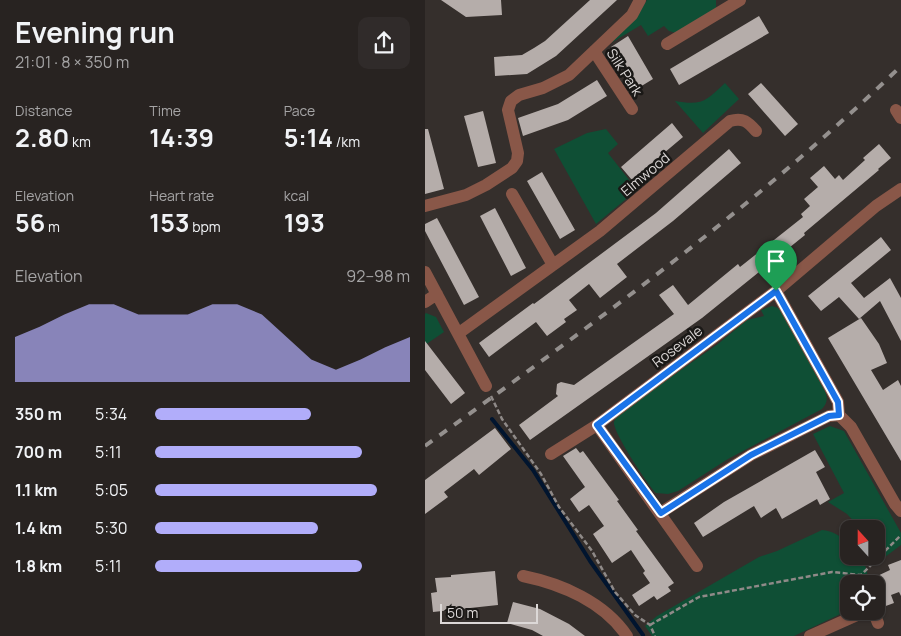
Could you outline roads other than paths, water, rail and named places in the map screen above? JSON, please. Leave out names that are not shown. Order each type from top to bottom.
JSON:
[{"type":"street","name":"Silk Park","points":[[425,206],[466,195],[512,168],[517,161],[518,153],[508,110],[511,101],[519,95],[543,88],[569,75],[632,15],[640,0]]},
{"type":"street","points":[[667,44],[726,4],[740,0]]},
{"type":"street","name":"Silk Park","points":[[594,51],[632,109]]},
{"type":"street","name":"Elmwood","points":[[459,333],[600,232],[730,121],[742,119],[748,122],[756,131]]},
{"type":"street","name":"Rosevale","points":[[551,454],[597,425],[776,291],[876,206],[901,189]]},
{"type":"street","points":[[512,194],[553,265]]},
{"type":"street","points":[[425,272],[486,386]]},
{"type":"street","points":[[776,291],[838,402],[839,415],[851,427],[895,504],[901,511]]},
{"type":"street","points":[[425,302],[437,294]]},
{"type":"street","points":[[661,513],[751,455],[829,416],[839,415]]},
{"type":"street","points":[[597,425],[697,566]]},
{"type":"street","points":[[523,576],[562,587],[594,604],[621,628],[627,636]]},
{"type":"street","points":[[809,636],[845,620]]},
{"type":"waterway","points":[[492,419],[533,470],[590,561],[643,635]]},
{"type":"railway","points":[[425,446],[609,311],[729,217],[845,118],[901,66]]}]
